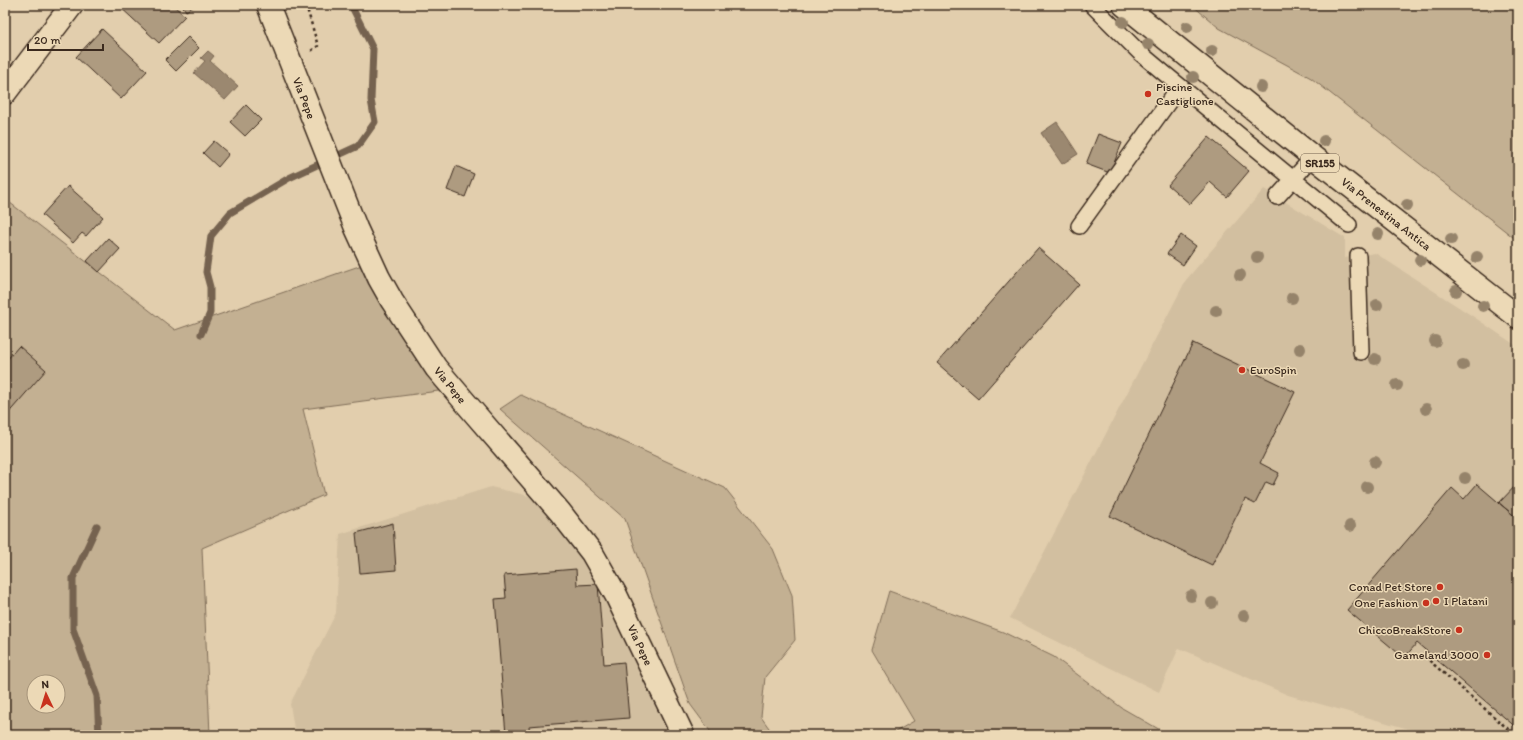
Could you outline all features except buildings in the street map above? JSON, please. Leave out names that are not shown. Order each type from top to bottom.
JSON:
[{"type":"street","points":[[5,94],[72,5]]},
{"type":"street","name":"Via Pepe","points":[[268,5],[323,148],[358,234],[379,278],[421,347],[436,368],[572,526],[601,568],[616,595],[683,735]]},
{"type":"street","name":"Via Prenestina Antica","points":[[1124,5],[1313,157],[1518,318]]},
{"type":"lane","points":[[1092,5],[1139,52],[1349,225]]},
{"type":"lane","points":[[1079,226],[1180,86]]},
{"type":"lane","points":[[1276,197],[1313,157]]},
{"type":"lane","points":[[1358,256],[1361,352]]},
{"type":"path","points":[[1427,652],[1424,656],[1515,735]]},
{"type":"shaded area","points":[[1192,5],[1518,5],[1518,241],[1311,78],[1219,28]]},
{"type":"shaded area","points":[[208,51],[214,56],[210,61],[238,86],[225,100],[194,73],[205,61],[201,58]]},
{"type":"shaded area","points":[[1057,122],[1078,154],[1062,164],[1041,133]]},
{"type":"shaded area","points":[[1264,189],[1345,238],[1345,258],[1375,253],[1518,347],[1518,735],[1430,735],[1288,695],[1179,648],[1159,692],[1010,618],[1186,280]]},
{"type":"shaded area","points":[[5,199],[175,330],[362,265],[446,390],[303,409],[324,495],[202,548],[210,735],[5,735]]},
{"type":"shaded area","points":[[521,395],[725,488],[773,549],[792,595],[795,640],[765,677],[761,717],[774,735],[713,735],[690,704],[625,519],[500,409]]},
{"type":"shaded area","points":[[491,487],[542,499],[596,572],[675,735],[295,735],[290,704],[336,613],[340,534]]},
{"type":"shaded area","points":[[889,591],[1003,632],[1054,657],[1122,708],[1169,735],[890,735],[914,721],[872,650]]},
{"type":"waterway","points":[[201,334],[210,313],[210,287],[206,272],[211,236],[230,213],[289,178],[358,146],[375,122],[371,100],[373,49],[351,5]]},
{"type":"waterway","points":[[97,526],[73,578],[73,629],[97,696],[99,735]]},
{"type":"place","name":"Piscine Castiglione","points":[[1148,94]]},
{"type":"place","name":"EuroSpin","points":[[1242,370]]},
{"type":"place","name":"Conad Pet Store","points":[[1440,587]]},
{"type":"place","name":"I Platani","points":[[1436,601]]},
{"type":"place","name":"One Fashion","points":[[1426,603]]},
{"type":"place","name":"ChiccoBreakStore","points":[[1459,630]]},
{"type":"place","name":"Gameland 3000","points":[[1487,655]]}]
